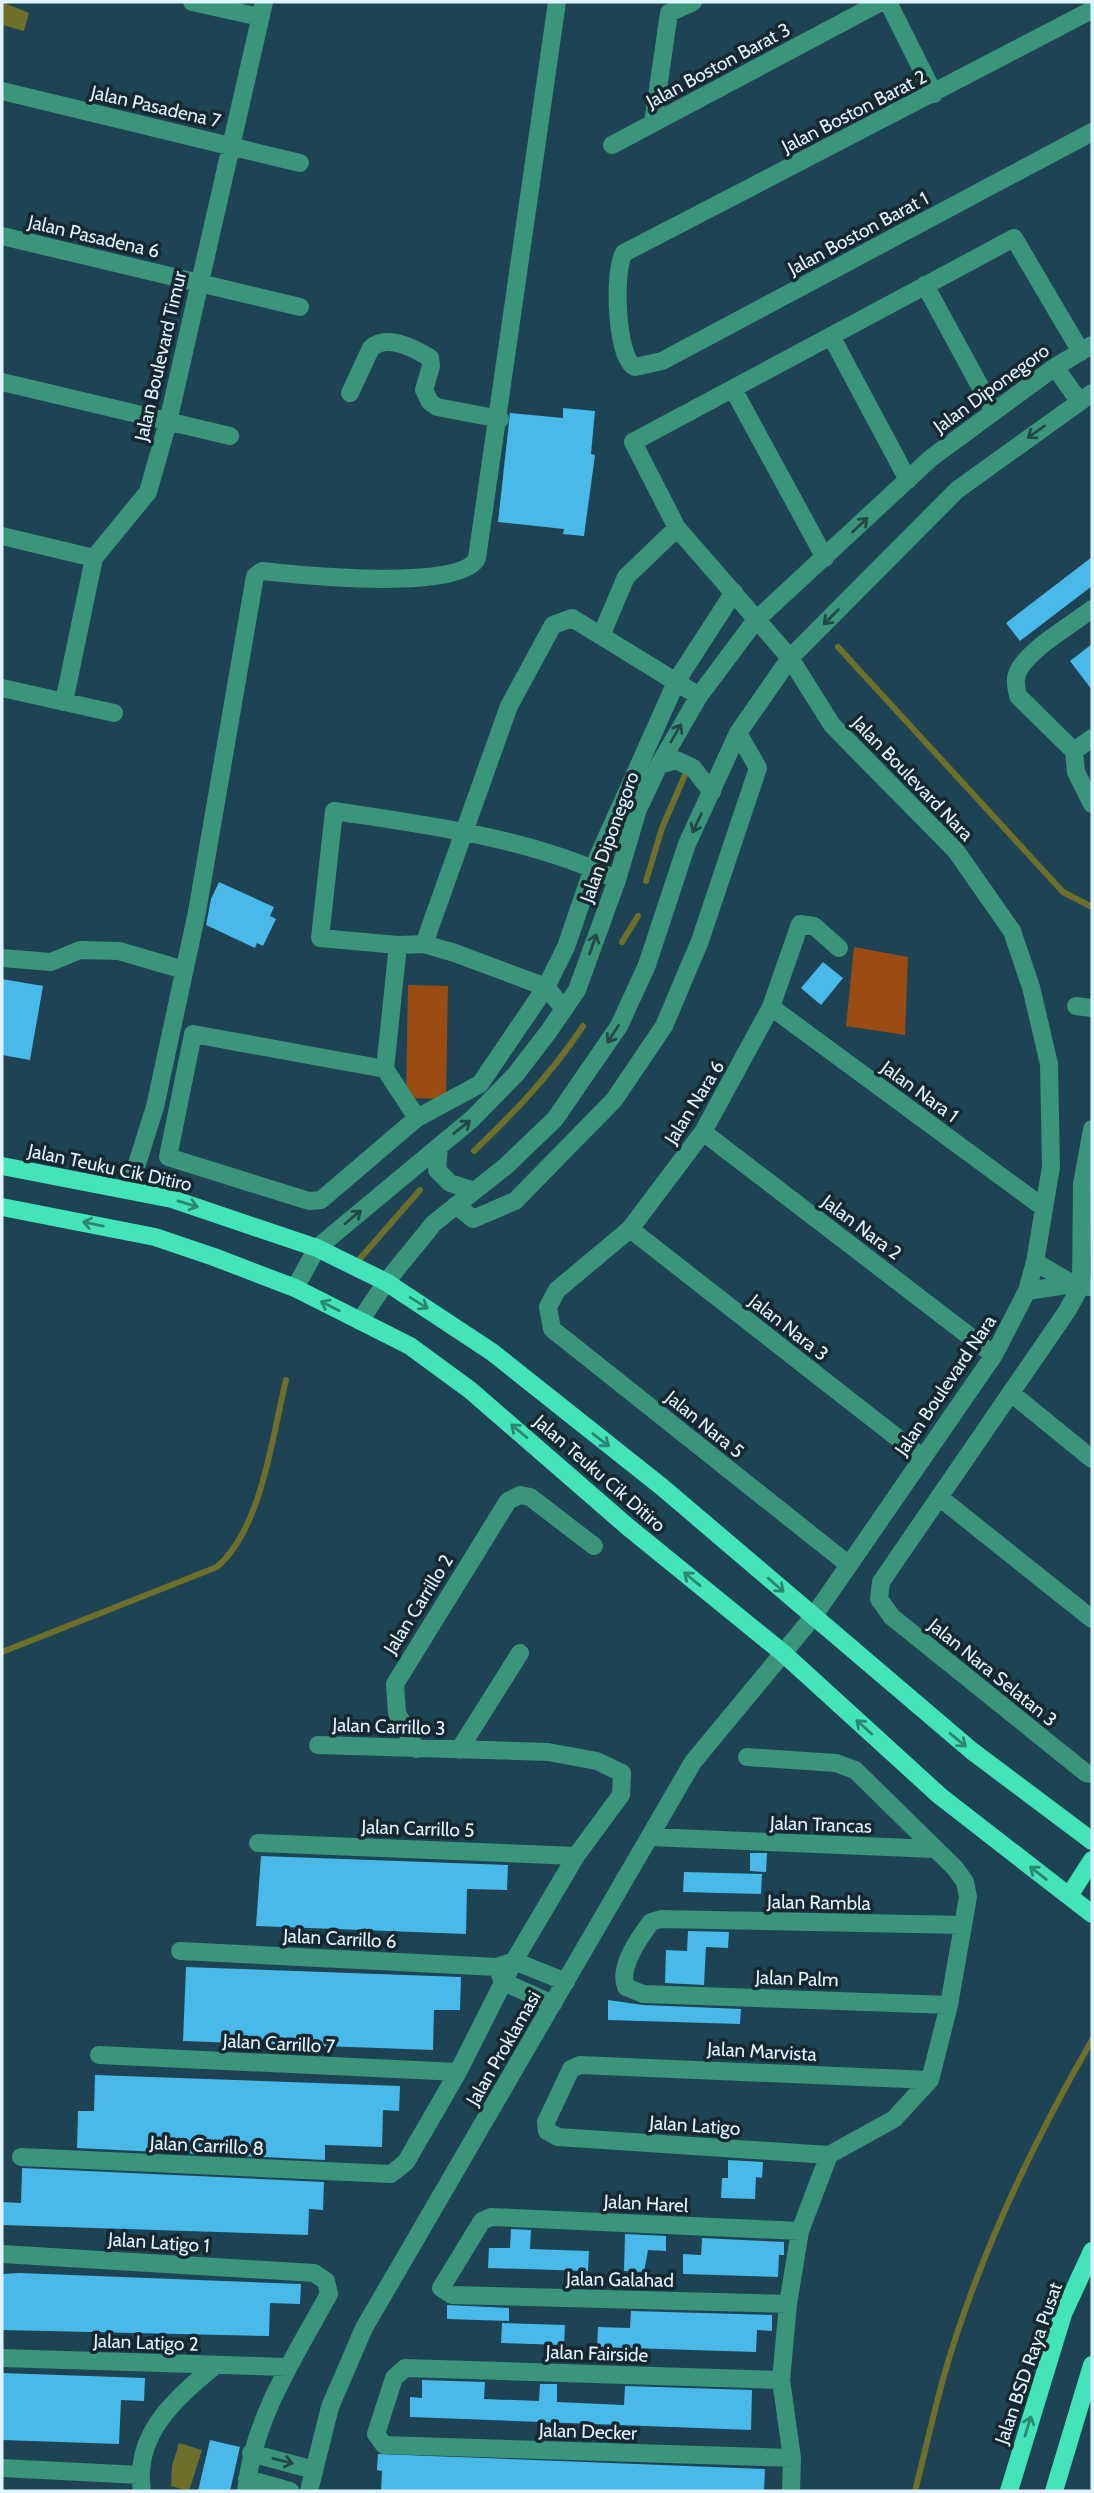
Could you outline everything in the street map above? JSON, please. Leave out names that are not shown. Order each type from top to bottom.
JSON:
[{"type":"main road","name":"Jalan Teuku Cik Ditiro","points":[[2,1166],[129,1189],[228,1216],[317,1248],[386,1282],[492,1352],[662,1487],[972,1751],[1092,1841]]},
{"type":"main road","name":"Jalan Teuku Cik Ditiro","points":[[2,1207],[155,1237],[295,1288],[410,1346],[470,1390],[628,1527],[783,1653],[940,1796],[1092,1914]]},
{"type":"main road","points":[[1069,1896],[1092,1860]]},
{"type":"main road","name":"Jalan BSD Raya Pusat","points":[[1009,2491],[1063,2314],[1092,2251]]},
{"type":"main road","points":[[1054,2491],[1092,2365]]},
{"type":"street","points":[[192,2],[262,9]]},
{"type":"street","points":[[129,1189],[155,1107],[184,970],[255,576],[262,571],[417,580],[470,569],[477,558],[500,419],[557,2]]},
{"type":"street","points":[[653,123],[669,13],[693,2]]},
{"type":"street","name":"Jalan Boston Barat 3","points":[[612,145],[881,2]]},
{"type":"street","points":[[887,2],[934,94]]},
{"type":"street","name":"Jalan Boulevard Timur","points":[[64,702],[94,558],[148,492],[167,422],[262,9]]},
{"type":"street","name":"Jalan Boston Barat 2","points":[[642,368],[629,365],[625,356],[618,287],[618,265],[624,253],[1092,10]]},
{"type":"street","name":"Jalan Pasadena 7","points":[[2,91],[300,163]]},
{"type":"street","name":"Jalan Boston Barat 1","points":[[642,368],[663,360],[1092,132]]},
{"type":"street","name":"Jalan Pasadena 6","points":[[2,236],[300,307]]},
{"type":"street","points":[[825,558],[733,389],[1014,238],[1087,348]]},
{"type":"street","points":[[925,285],[994,412]]},
{"type":"street","points":[[831,336],[908,480]]},
{"type":"street","points":[[350,393],[371,348],[389,341],[430,358],[424,390],[430,402],[437,407],[500,419]]},
{"type":"street","name":"Jalan Diponegoro","points":[[295,1288],[317,1248],[472,1119],[516,1074],[564,1009],[577,990],[617,880],[638,809],[659,765],[699,696],[755,621],[931,458],[1055,367],[1087,348]]},
{"type":"street","points":[[360,1321],[386,1282],[435,1223],[506,1166],[555,1119],[619,1026],[647,965],[687,844],[738,733],[790,658],[957,490],[1085,397],[1055,367]]},
{"type":"street","points":[[2,382],[230,436]]},
{"type":"street","name":"Jalan Boulevard Nara","points":[[733,389],[633,442],[677,528],[734,592],[755,621],[790,658],[832,725],[956,851],[1012,931],[1031,987],[1049,1064],[1051,1167],[1035,1262],[1027,1291],[994,1355],[813,1617],[783,1653]]},
{"type":"street","points":[[601,636],[626,577],[677,528]]},
{"type":"street","points":[[2,536],[94,558]]},
{"type":"street","points":[[385,1069],[193,1034],[168,1157],[309,1201],[321,1200],[417,1118],[480,1084],[546,987],[566,947],[593,868],[677,680],[734,592]]},
{"type":"street","points":[[1092,610],[1040,648],[1017,675],[1018,696],[1074,751],[1076,772],[1092,804]]},
{"type":"street","points":[[424,944],[509,706],[553,625],[572,618],[677,680],[699,696]]},
{"type":"street","points":[[2,688],[114,713]]},
{"type":"street","points":[[456,1205],[473,1219],[515,1201],[614,1100],[664,1026],[700,941],[758,768],[738,733]]},
{"type":"street","points":[[1074,751],[1092,738]]},
{"type":"street","points":[[659,765],[676,760],[693,768],[712,792]]},
{"type":"street","points":[[564,1009],[546,987],[424,944],[398,945],[320,938],[334,811],[465,831],[593,868],[617,880]]},
{"type":"street","name":"Jalan Nara 6","points":[[548,1307],[557,1290],[630,1230],[703,1132],[771,1007],[800,924],[814,926],[839,948]]},
{"type":"street","points":[[398,945],[385,1069],[417,1118]]},
{"type":"street","points":[[2,958],[51,962],[80,950],[119,951],[184,970]]},
{"type":"street","name":"Jalan Nara 1","points":[[771,1007],[1044,1208]]},
{"type":"street","name":"Jalan Nara 2","points":[[703,1132],[994,1355]]},
{"type":"street","points":[[1091,1136],[1082,1184],[1082,1286],[939,1497],[1092,1619]]},
{"type":"street","points":[[439,1146],[437,1170],[450,1183],[474,1191]]},
{"type":"street","name":"Jalan Nara 3","points":[[630,1230],[922,1457]]},
{"type":"street","points":[[1035,1262],[1082,1286]]},
{"type":"street","points":[[1027,1291],[1082,1286]]},
{"type":"street","name":"Jalan Nara 5","points":[[548,1307],[552,1329],[849,1565]]},
{"type":"street","points":[[1011,1393],[1092,1459]]},
{"type":"street","name":"Jalan Carrillo 2","points":[[416,1749],[397,1713],[394,1701],[400,1672],[508,1501],[520,1495],[530,1497],[594,1546]]},
{"type":"street","name":"Jalan Nara Selatan 3","points":[[939,1497],[881,1582],[879,1599],[892,1617],[1089,1773]]},
{"type":"street","name":"Jalan Carrillo 3","points":[[459,1750],[520,1653]]},
{"type":"street","name":"Jalan Proklamasi","points":[[309,2491],[330,2407],[365,2328],[693,1762],[783,1653]]},
{"type":"street","name":"Jalan Carrillo 3","points":[[318,1745],[548,1752],[612,1766],[622,1773],[621,1795],[576,1856]]},
{"type":"street","points":[[747,1758],[836,1763],[855,1770],[955,1868],[965,1882],[968,1897],[949,2005],[930,2080],[894,2119],[830,2155],[800,2231],[788,2304],[781,2380],[792,2458],[791,2491]]},
{"type":"street","name":"Jalan Trancas","points":[[650,1837],[934,1849]]},
{"type":"street","name":"Jalan Carrillo 5","points":[[258,1843],[576,1856]]},
{"type":"street","points":[[458,2072],[505,1970],[576,1856]]},
{"type":"street","name":"Jalan Rambla","points":[[643,1994],[626,1987],[623,1978],[625,1968],[651,1922],[963,1925]]},
{"type":"street","name":"Jalan Carrillo 6","points":[[180,1951],[505,1970]]},
{"type":"street","points":[[505,1970],[566,1982]]},
{"type":"street","points":[[505,1970],[553,2004]]},
{"type":"street","name":"Jalan Palm","points":[[643,1994],[949,2005]]},
{"type":"street","name":"Jalan Carrillo 7","points":[[99,2055],[458,2072]]},
{"type":"street","name":"Jalan Marvista","points":[[558,2137],[547,2131],[546,2122],[571,2069],[580,2065],[930,2080]]},
{"type":"street","name":"Jalan Carrillo 8","points":[[21,2157],[391,2174],[406,2162],[458,2072]]},
{"type":"street","name":"Jalan Latigo","points":[[558,2137],[830,2155]]},
{"type":"street","name":"Jalan Harel","points":[[452,2295],[441,2288],[442,2282],[482,2221],[491,2217],[800,2231]]},
{"type":"street","name":"Jalan Latigo 1","points":[[2,2254],[314,2273],[326,2281],[329,2294],[288,2367]]},
{"type":"street","name":"Jalan Galahad","points":[[452,2295],[788,2304]]},
{"type":"street","name":"Jalan Latigo 2","points":[[2,2358],[288,2367]]},
{"type":"street","points":[[2,2468],[141,2483],[149,2434],[179,2394],[216,2365]]},
{"type":"street","points":[[288,2367],[251,2453],[247,2485],[290,2491]]},
{"type":"street","name":"Jalan Fairside","points":[[384,2445],[376,2434],[394,2378],[400,2370],[411,2368],[781,2380]]},
{"type":"street","name":"Jalan Decker","points":[[384,2445],[792,2458]]},
{"type":"street","points":[[251,2453],[314,2470]]},
{"type":"shaded area","points":[[2,2],[29,13],[24,31],[2,25]]},
{"type":"shaded area","points":[[854,947],[908,957],[905,1035],[846,1026]]},
{"type":"shaded area","points":[[408,985],[448,986],[446,1099],[406,1098]]},
{"type":"shaded area","points":[[179,2443],[202,2450],[189,2491],[171,2486],[172,2466]]},
{"type":"building","points":[[563,408],[595,411],[591,454],[595,455],[584,536],[563,534],[564,529],[498,522],[510,413],[563,418]]},
{"type":"building","points":[[1092,557],[1092,586],[1020,641],[1006,623]]},
{"type":"building","points":[[1092,644],[1092,690],[1070,661]]},
{"type":"building","points":[[219,882],[274,907],[270,916],[276,919],[263,946],[257,943],[255,948],[206,925],[211,899]]},
{"type":"building","points":[[823,962],[843,978],[821,1005],[801,988]]},
{"type":"building","points":[[2,979],[43,986],[30,1060],[2,1055]]},
{"type":"building","points":[[750,1853],[767,1853],[766,1872],[750,1871]]},
{"type":"building","points":[[261,1856],[508,1865],[507,1890],[467,1889],[466,1934],[256,1926]]},
{"type":"building","points":[[684,1872],[762,1874],[761,1894],[683,1892]]},
{"type":"building","points":[[688,1931],[729,1932],[728,1948],[706,1947],[704,1985],[665,1983],[666,1950],[687,1951]]},
{"type":"building","points":[[186,1967],[461,1977],[460,2010],[434,2010],[433,2050],[183,2041]]},
{"type":"building","points":[[608,2000],[643,2005],[741,2009],[740,2024],[608,2020]]},
{"type":"building","points":[[95,2075],[400,2086],[399,2111],[383,2110],[382,2147],[325,2145],[325,2160],[77,2148],[78,2111],[94,2111]]},
{"type":"building","points":[[728,2160],[763,2162],[762,2178],[756,2177],[755,2199],[721,2198],[722,2178],[728,2178]]},
{"type":"building","points":[[22,2168],[324,2182],[323,2210],[309,2209],[308,2235],[2,2225],[2,2202],[21,2203]]},
{"type":"building","points":[[511,2229],[531,2230],[530,2249],[589,2251],[588,2271],[488,2268],[489,2248],[510,2248]]},
{"type":"building","points":[[625,2234],[666,2236],[666,2251],[648,2250],[644,2272],[624,2271]]},
{"type":"building","points":[[702,2238],[784,2242],[784,2255],[779,2255],[778,2277],[683,2274],[683,2254],[701,2255]]},
{"type":"building","points":[[2,2274],[301,2284],[300,2304],[270,2303],[269,2336],[2,2330]]},
{"type":"building","points":[[447,2305],[509,2308],[509,2321],[447,2319]]},
{"type":"building","points":[[631,2311],[772,2315],[772,2331],[757,2330],[756,2352],[597,2347],[598,2327],[630,2328]]},
{"type":"building","points":[[502,2323],[565,2325],[564,2345],[501,2343]]},
{"type":"building","points":[[2,2373],[145,2378],[144,2401],[121,2400],[119,2444],[2,2440]]},
{"type":"building","points":[[422,2380],[485,2382],[484,2399],[539,2401],[540,2384],[557,2384],[557,2402],[624,2405],[625,2386],[752,2390],[751,2430],[410,2417],[410,2397],[422,2398]]},
{"type":"building","points":[[210,2440],[240,2447],[230,2491],[198,2491]]},
{"type":"building","points":[[378,2454],[765,2469],[764,2491],[381,2491],[382,2471],[377,2470]]},
{"type":"waterway","points":[[838,647],[1063,892],[1092,907]]},
{"type":"waterway","points":[[646,881],[662,828],[685,775]]},
{"type":"waterway","points":[[622,942],[638,916]]},
{"type":"waterway","points":[[474,1151],[532,1092],[583,1026]]},
{"type":"waterway","points":[[357,1262],[420,1190]]},
{"type":"waterway","points":[[2,1652],[217,1567],[232,1550],[255,1506],[270,1454],[286,1380]]},
{"type":"waterway","points":[[915,2491],[945,2372],[974,2286],[1028,2160],[1092,2040]]}]
